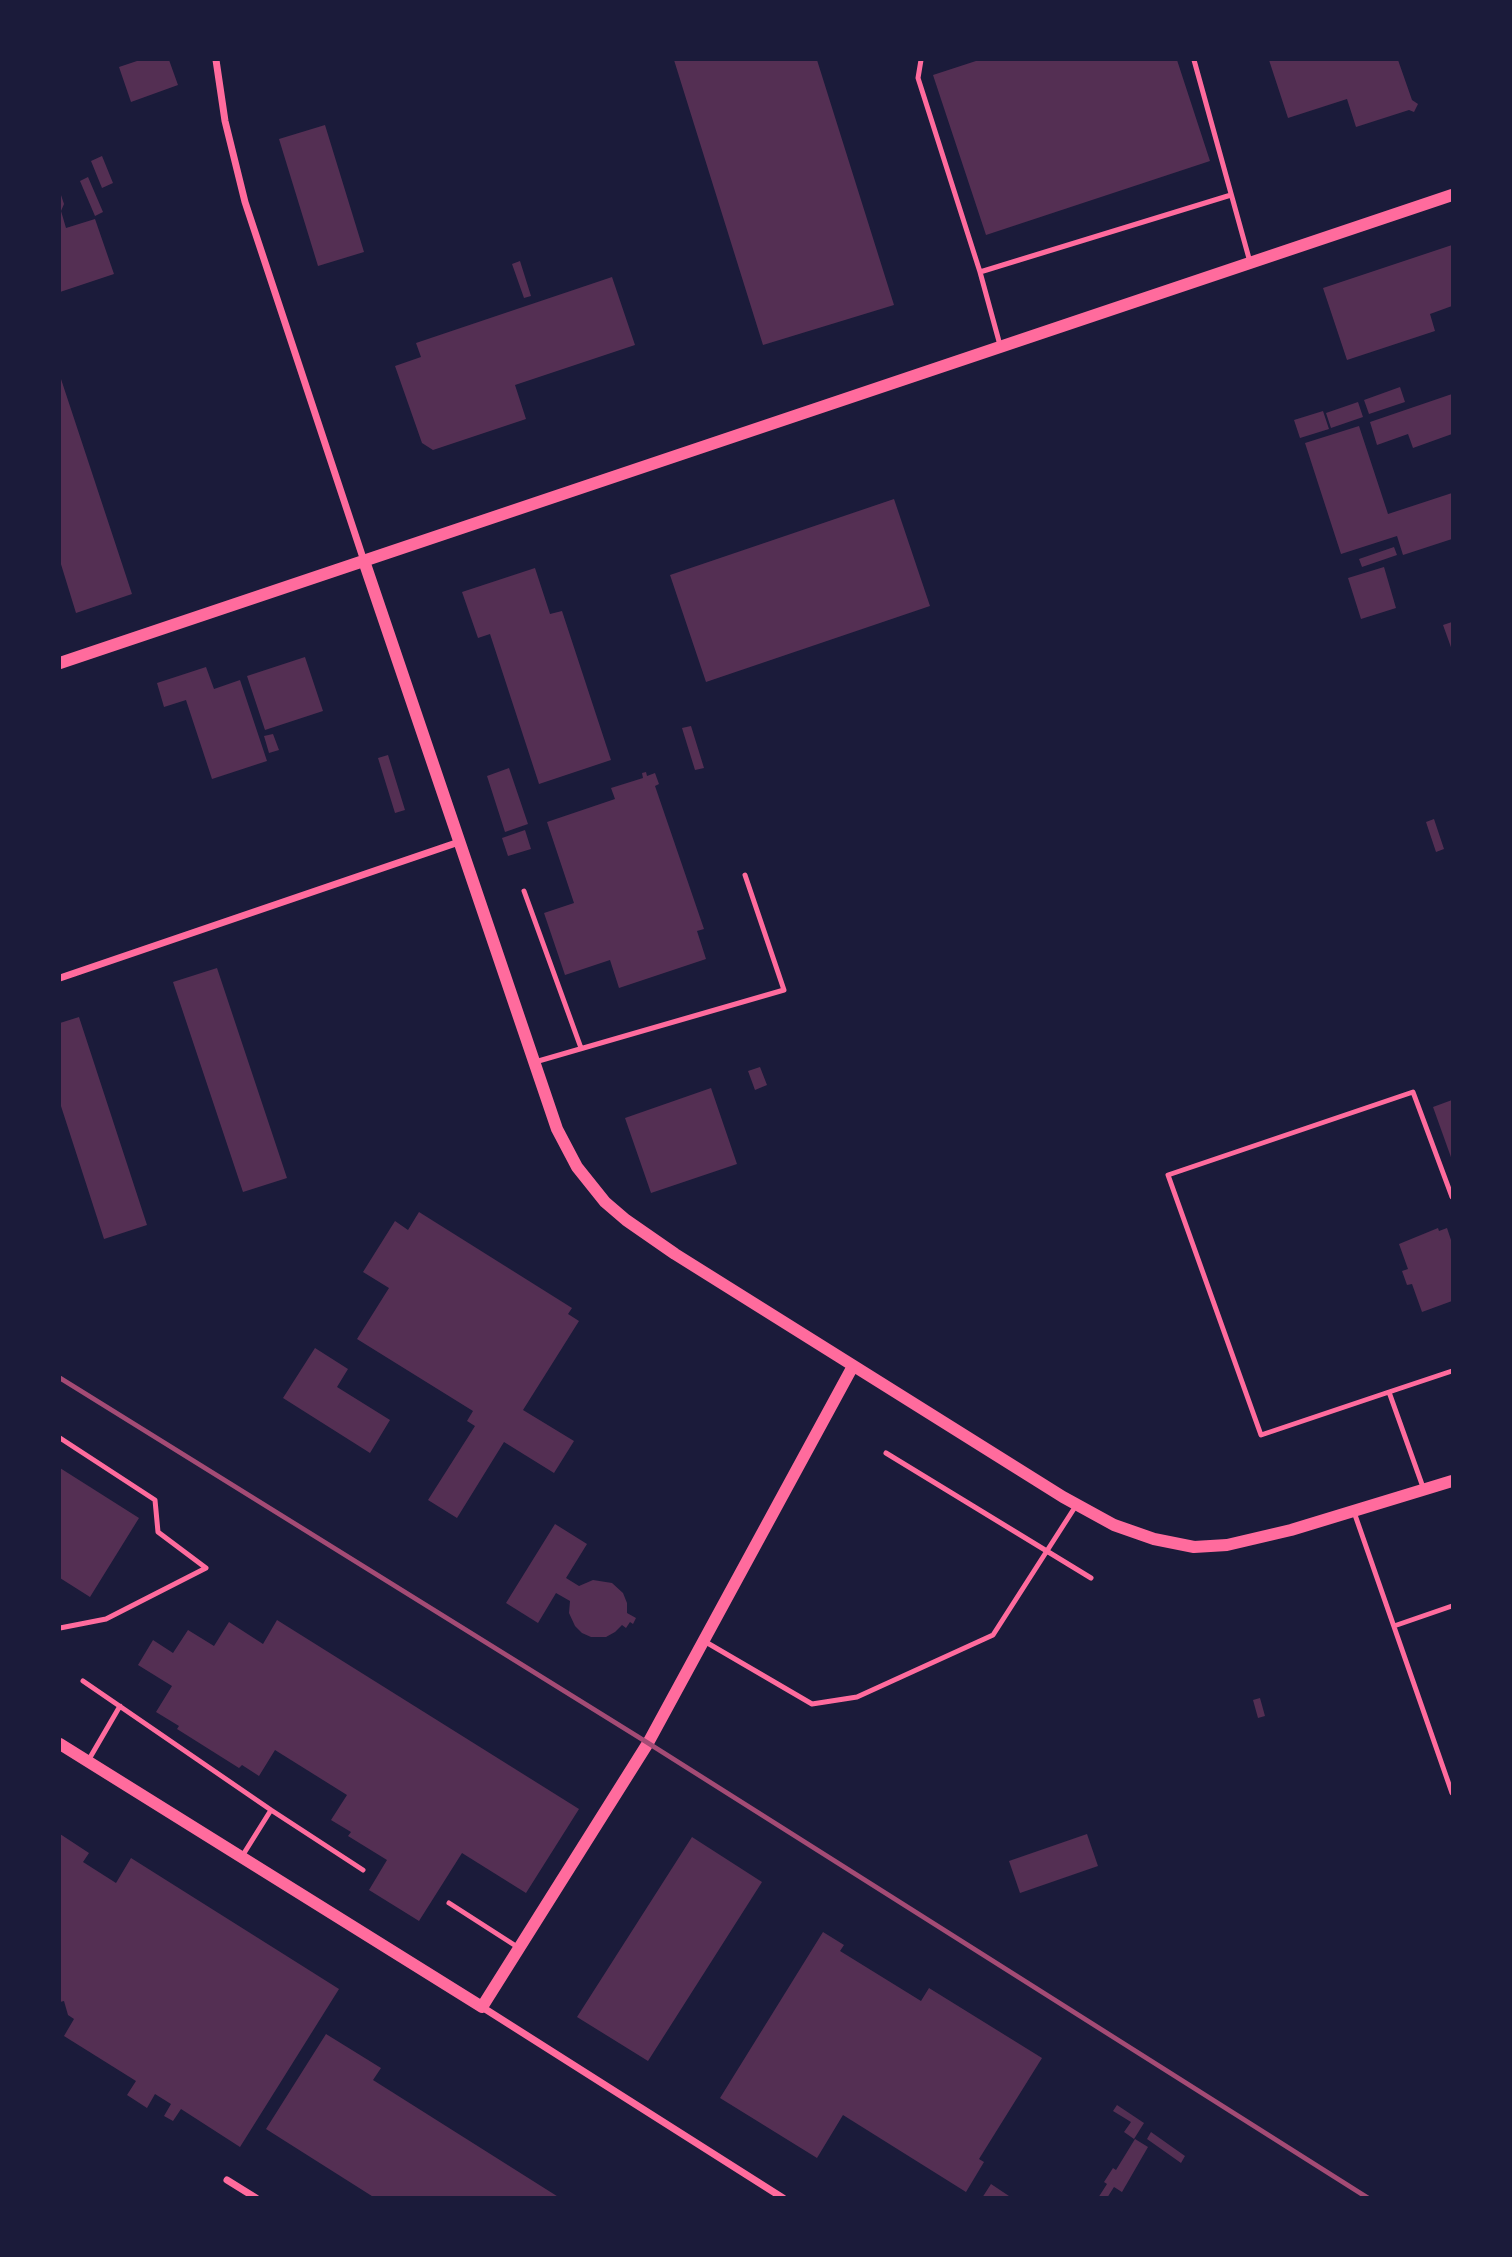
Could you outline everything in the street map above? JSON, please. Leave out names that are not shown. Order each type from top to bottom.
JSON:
[{"type":"street","points":[[216,60],[225,121],[245,202],[556,1129],[577,1167],[605,1202],[675,1254],[1077,1504],[1114,1525],[1154,1539],[1195,1547],[1227,1545],[1354,1512],[1452,1480]]},
{"type":"street","points":[[60,663],[1452,195]]},
{"type":"street","points":[[60,978],[459,842]]},
{"type":"street","points":[[482,2007],[648,1744],[853,1366]]},
{"type":"street","points":[[60,1744],[781,2197]]},
{"type":"street","points":[[227,2180],[256,2197]]},
{"type":"lane","points":[[921,60],[918,78],[1001,347]]},
{"type":"lane","points":[[1194,60],[1250,262]]},
{"type":"lane","points":[[980,272],[1231,195]]},
{"type":"lane","points":[[535,1062],[784,990],[745,875]]},
{"type":"lane","points":[[524,891],[581,1048]]},
{"type":"lane","points":[[1452,1197],[1413,1092],[1168,1175],[1261,1435],[1452,1371]]},
{"type":"lane","points":[[1389,1392],[1424,1490]]},
{"type":"lane","points":[[60,1438],[155,1500],[158,1532],[206,1568],[106,1619],[60,1628]]},
{"type":"lane","points":[[886,1452],[1091,1578]]},
{"type":"lane","points":[[704,1641],[812,1704],[857,1697],[993,1635],[1077,1504]]},
{"type":"lane","points":[[1354,1512],[1452,1793]]},
{"type":"lane","points":[[1394,1626],[1452,1606]]},
{"type":"lane","points":[[83,1681],[363,1870]]},
{"type":"lane","points":[[88,1761],[120,1706]]},
{"type":"lane","points":[[241,1858],[271,1810]]},
{"type":"lane","points":[[449,1903],[519,1948]]},
{"type":"building","points":[[140,60],[169,60],[178,85],[131,102],[119,67]]},
{"type":"building","points":[[674,60],[817,60],[894,305],[763,345]]},
{"type":"building","points":[[979,60],[1177,60],[1210,161],[986,235],[933,75]]},
{"type":"building","points":[[1269,60],[1398,60],[1412,100],[1418,104],[1414,112],[1409,110],[1356,127],[1347,99],[1288,118]]},
{"type":"building","points":[[325,125],[364,252],[318,266],[279,139]]},
{"type":"building","points":[[102,156],[113,183],[102,188],[91,161]]},
{"type":"building","points":[[88,177],[103,212],[95,216],[80,181]]},
{"type":"building","points":[[60,192],[64,204],[61,211],[66,228],[95,219],[114,274],[60,292]]},
{"type":"building","points":[[1452,245],[1452,306],[1430,314],[1435,331],[1347,360],[1323,288]]},
{"type":"building","points":[[520,261],[531,296],[524,298],[512,264]]},
{"type":"building","points":[[612,277],[635,345],[515,385],[526,419],[433,450],[422,443],[395,366],[421,357],[416,343]]},
{"type":"building","points":[[60,376],[132,594],[76,613],[60,561]]},
{"type":"building","points":[[1400,387],[1405,402],[1369,414],[1364,400]]},
{"type":"building","points":[[1452,394],[1452,434],[1413,448],[1408,434],[1377,445],[1370,422]]},
{"type":"building","points":[[1358,402],[1363,417],[1331,428],[1326,413]]},
{"type":"building","points":[[1323,411],[1329,429],[1300,438],[1294,420]]},
{"type":"building","points":[[1359,426],[1388,514],[1452,493],[1452,539],[1403,555],[1397,536],[1341,554],[1305,443]]},
{"type":"building","points":[[894,499],[930,606],[706,682],[670,575]]},
{"type":"building","points":[[1394,547],[1397,555],[1362,567],[1359,559]]},
{"type":"building","points":[[1384,567],[1396,608],[1361,619],[1348,578]]},
{"type":"building","points":[[535,568],[550,614],[562,611],[611,760],[539,784],[490,634],[478,638],[462,592]]},
{"type":"building","points":[[1452,622],[1452,650],[1443,625]]},
{"type":"building","points":[[305,657],[323,711],[265,730],[247,676]]},
{"type":"building","points":[[206,667],[214,689],[240,680],[267,761],[212,779],[186,700],[164,707],[157,683]]},
{"type":"building","points":[[691,726],[704,768],[695,770],[682,728]]},
{"type":"building","points":[[273,734],[279,750],[269,753],[264,736]]},
{"type":"building","points":[[388,755],[405,810],[395,813],[378,758]]},
{"type":"building","points":[[509,768],[528,824],[505,832],[487,776]]},
{"type":"building","points":[[646,772],[647,776],[655,773],[659,784],[655,786],[704,929],[697,931],[706,959],[619,988],[610,960],[565,975],[544,913],[574,903],[547,822],[615,799],[611,788],[643,778],[642,773]]},
{"type":"building","points":[[1434,819],[1444,849],[1436,852],[1426,822]]},
{"type":"building","points":[[525,830],[531,849],[508,856],[502,838]]},
{"type":"building","points":[[217,968],[287,1178],[243,1192],[173,982]]},
{"type":"building","points":[[79,1017],[147,1225],[104,1239],[60,1103],[60,1023]]},
{"type":"building","points":[[760,1067],[767,1085],[755,1090],[748,1071]]},
{"type":"building","points":[[711,1088],[737,1164],[651,1193],[625,1118]]},
{"type":"building","points":[[1452,1100],[1452,1160],[1433,1107]]},
{"type":"building","points":[[419,1212],[572,1308],[568,1314],[579,1321],[523,1410],[574,1441],[554,1473],[504,1442],[457,1518],[428,1500],[475,1426],[467,1421],[473,1411],[357,1339],[389,1288],[363,1272],[395,1221],[408,1230]]},
{"type":"building","points":[[1438,1228],[1439,1231],[1447,1228],[1452,1243],[1452,1301],[1422,1312],[1412,1284],[1407,1285],[1402,1271],[1408,1269],[1399,1244]]},
{"type":"building","points":[[315,1348],[348,1369],[337,1387],[390,1420],[370,1453],[283,1398]]},
{"type":"building","points":[[60,1468],[139,1518],[90,1597],[60,1578]]},
{"type":"building","points":[[555,1524],[587,1544],[566,1578],[579,1586],[593,1580],[612,1583],[623,1593],[627,1613],[636,1618],[633,1624],[630,1622],[626,1628],[622,1625],[606,1637],[591,1637],[575,1626],[569,1613],[570,1601],[556,1593],[538,1623],[506,1603]]},
{"type":"building","points":[[277,1620],[579,1809],[526,1893],[462,1853],[419,1921],[369,1890],[387,1860],[348,1836],[351,1832],[331,1820],[347,1795],[275,1750],[259,1776],[242,1765],[239,1768],[177,1729],[179,1726],[156,1712],[172,1686],[138,1665],[153,1640],[173,1653],[188,1630],[214,1646],[229,1622],[263,1644]]},
{"type":"building","points":[[1260,1698],[1265,1716],[1258,1718],[1253,1700]]},
{"type":"building","points":[[60,1834],[89,1853],[83,1862],[116,1883],[131,1858],[339,1989],[240,2147],[181,2109],[173,2121],[164,2116],[171,2104],[155,2094],[147,2108],[127,2095],[136,2081],[64,2036],[74,2019],[68,2015],[64,2001],[60,2002]]},
{"type":"building","points":[[1087,1834],[1098,1866],[1020,1893],[1009,1861]]},
{"type":"building","points":[[692,1837],[762,1882],[648,2061],[577,2017]]},
{"type":"building","points":[[823,1932],[844,1945],[840,1951],[921,2001],[929,1988],[1042,2058],[979,2159],[984,2162],[966,2192],[843,2115],[817,2158],[720,2098]]},
{"type":"building","points":[[326,2034],[381,2068],[373,2080],[560,2198],[375,2198],[266,2129]]},
{"type":"building","points":[[1117,2105],[1144,2123],[1134,2139],[1124,2132],[1131,2122],[1113,2111]]},
{"type":"building","points":[[1151,2132],[1185,2156],[1181,2163],[1147,2139]]},
{"type":"building","points":[[1135,2139],[1148,2147],[1122,2192],[1114,2187],[1107,2198],[1098,2198],[1107,2184],[1104,2182],[1113,2168],[1116,2170]]},
{"type":"building","points":[[991,2184],[1012,2198],[982,2198]]},
{"type":"railway","points":[[60,1378],[648,1743],[1368,2198]]}]
